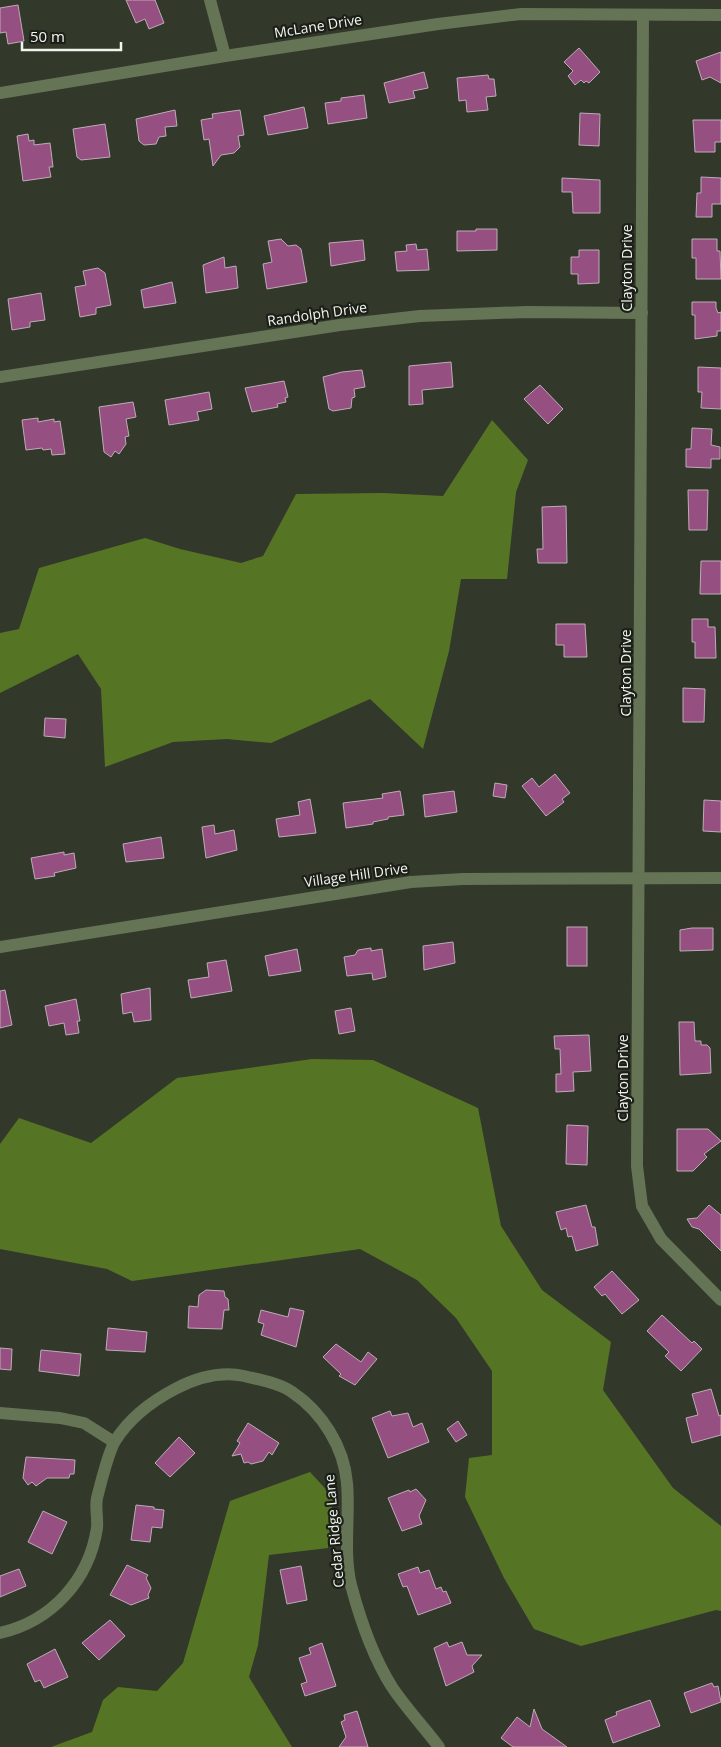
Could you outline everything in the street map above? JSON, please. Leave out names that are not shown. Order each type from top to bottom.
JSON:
[{"type":"street","points":[[210,0],[225,56]]},
{"type":"street","name":"McLane Drive","points":[[0,93],[225,56],[438,24],[521,14],[721,15]]},
{"type":"street","name":"Clayton Drive","points":[[643,15],[637,1166],[642,1206],[661,1239],[721,1300]]},
{"type":"street","name":"Randolph Drive","points":[[0,377],[330,326],[420,316],[526,312],[642,313]]},
{"type":"street","name":"Village Hill Drive","points":[[0,947],[411,882],[463,879],[721,878]]},
{"type":"street","name":"Cedar Ridge Lane","points":[[0,1633],[33,1621],[54,1607],[73,1589],[89,1558],[97,1527],[97,1499],[114,1442],[153,1401],[204,1376],[235,1374],[265,1381],[291,1391],[320,1416],[338,1447],[347,1482],[347,1524],[351,1583],[368,1639],[392,1687],[439,1747]]},
{"type":"street","points":[[0,1414],[60,1418],[84,1423],[114,1442]]},
{"type":"green space","points":[[492,420],[528,460],[516,492],[507,579],[461,579],[449,651],[423,749],[370,699],[271,743],[227,739],[173,742],[105,767],[101,689],[78,654],[0,693],[0,633],[19,629],[39,568],[145,538],[180,549],[241,563],[263,556],[296,494],[383,493],[443,496]]},
{"type":"green space","points":[[312,1059],[373,1060],[478,1108],[501,1226],[542,1290],[611,1342],[603,1390],[673,1488],[721,1526],[721,1611],[716,1610],[581,1646],[534,1629],[504,1578],[465,1497],[469,1458],[492,1455],[492,1371],[456,1318],[417,1280],[360,1249],[132,1281],[107,1269],[0,1249],[0,1144],[19,1118],[91,1143],[177,1078]]},
{"type":"green space","points":[[310,1472],[333,1497],[328,1548],[269,1555],[258,1645],[249,1677],[292,1747],[51,1747],[92,1732],[103,1700],[118,1687],[157,1691],[183,1663],[230,1501]]},
{"type":"building","points":[[126,0],[155,0],[164,23],[149,29],[145,19],[136,23]]},
{"type":"building","points":[[18,5],[24,41],[8,44],[6,32],[0,33],[0,8]]},
{"type":"building","points":[[579,48],[600,72],[589,83],[586,81],[584,83],[581,80],[575,85],[568,76],[573,71],[564,62]]},
{"type":"building","points":[[721,52],[721,83],[710,77],[702,80],[696,61]]},
{"type":"building","points":[[424,72],[428,88],[413,91],[415,98],[389,103],[384,83]]},
{"type":"building","points":[[488,75],[489,79],[494,79],[496,96],[486,97],[488,110],[467,112],[466,100],[459,101],[457,78]]},
{"type":"building","points":[[364,95],[367,118],[328,124],[325,103],[341,101],[341,98]]},
{"type":"building","points":[[304,107],[308,128],[268,135],[264,116]]},
{"type":"building","points":[[175,110],[177,126],[165,127],[166,136],[159,137],[156,144],[144,145],[139,141],[136,119]]},
{"type":"building","points":[[240,110],[244,135],[238,136],[240,147],[234,153],[221,155],[213,166],[209,139],[204,140],[201,120],[213,118],[212,114]]},
{"type":"building","points":[[580,113],[600,114],[599,146],[579,145]]},
{"type":"building","points":[[693,120],[721,120],[721,142],[715,142],[715,152],[695,152]]},
{"type":"building","points":[[105,124],[110,157],[81,160],[77,157],[73,129]]},
{"type":"building","points":[[28,134],[29,141],[34,140],[34,145],[50,143],[53,167],[49,167],[51,177],[23,181],[17,136]]},
{"type":"building","points":[[701,177],[721,178],[721,204],[712,204],[712,217],[696,217],[697,193],[701,193]]},
{"type":"building","points":[[562,178],[600,180],[600,213],[573,213],[572,192],[562,192]]},
{"type":"building","points":[[476,229],[497,229],[497,250],[457,251],[457,231],[476,231]]},
{"type":"building","points":[[281,239],[288,246],[296,245],[301,249],[307,282],[267,289],[263,264],[272,262],[268,241]]},
{"type":"building","points":[[692,239],[717,239],[717,251],[720,251],[721,279],[696,279],[696,258],[692,258]]},
{"type":"building","points":[[363,240],[365,260],[331,266],[329,243]]},
{"type":"building","points":[[416,244],[417,250],[427,249],[429,270],[397,271],[395,252],[407,251],[406,245]]},
{"type":"building","points":[[579,250],[599,250],[599,283],[578,284],[578,274],[571,274],[571,257],[579,257]]},
{"type":"building","points":[[224,257],[225,268],[236,266],[238,288],[206,293],[203,265]]},
{"type":"building","points":[[98,268],[105,273],[111,305],[96,308],[96,314],[80,317],[75,287],[86,285],[83,271]]},
{"type":"building","points":[[172,282],[176,303],[144,308],[141,290]]},
{"type":"building","points":[[41,293],[45,320],[30,322],[30,327],[12,330],[8,299]]},
{"type":"building","points":[[692,302],[716,302],[718,313],[721,312],[721,331],[717,331],[717,336],[695,339],[695,315],[692,315]]},
{"type":"building","points":[[451,362],[453,387],[422,390],[423,404],[409,405],[409,366]]},
{"type":"building","points":[[698,367],[721,368],[721,409],[701,408],[702,392],[698,392]]},
{"type":"building","points":[[362,370],[365,387],[354,389],[355,397],[352,398],[351,408],[333,411],[329,409],[323,377],[342,372]]},
{"type":"building","points":[[284,381],[288,397],[285,398],[286,402],[277,404],[278,407],[252,412],[245,388]]},
{"type":"building","points":[[540,385],[563,409],[548,424],[524,399]]},
{"type":"building","points":[[209,392],[212,409],[197,412],[199,420],[169,425],[165,400]]},
{"type":"building","points":[[133,402],[136,417],[126,419],[129,436],[125,437],[126,444],[119,454],[115,451],[111,457],[104,452],[99,407]]},
{"type":"building","points":[[38,418],[38,422],[54,419],[54,422],[60,421],[65,454],[52,455],[51,449],[43,450],[42,448],[26,450],[22,420]]},
{"type":"building","points":[[692,428],[712,429],[711,445],[720,447],[720,459],[711,459],[711,468],[686,467],[686,449],[691,449]]},
{"type":"building","points":[[688,490],[708,490],[707,530],[689,530]]},
{"type":"building","points":[[566,506],[567,563],[538,563],[537,549],[543,549],[542,507]]},
{"type":"building","points":[[701,561],[721,561],[721,594],[700,594]]},
{"type":"building","points":[[692,619],[708,619],[708,627],[715,627],[716,658],[695,658],[695,642],[692,642]]},
{"type":"building","points":[[556,624],[585,624],[587,657],[564,657],[564,645],[556,645]]},
{"type":"building","points":[[683,688],[705,689],[704,722],[683,722]]},
{"type":"building","points":[[45,718],[66,719],[65,738],[44,736]]},
{"type":"building","points":[[555,774],[570,793],[562,799],[564,802],[546,816],[522,786],[532,778],[539,787]]},
{"type":"building","points":[[495,783],[507,785],[505,798],[493,796]]},
{"type":"building","points":[[400,791],[404,815],[388,817],[388,819],[373,822],[373,824],[346,828],[343,803],[383,798],[382,794]]},
{"type":"building","points":[[454,791],[457,812],[425,817],[423,795]]},
{"type":"building","points":[[310,799],[316,833],[279,837],[276,819],[300,815],[298,802]]},
{"type":"building","points":[[704,800],[721,801],[721,832],[703,831]]},
{"type":"building","points":[[214,825],[215,834],[234,830],[237,850],[206,858],[202,827]]},
{"type":"building","points":[[161,837],[164,858],[126,862],[123,844]]},
{"type":"building","points":[[64,852],[64,855],[74,853],[76,868],[54,873],[55,876],[35,879],[31,858]]},
{"type":"building","points":[[567,927],[587,927],[587,966],[567,966]]},
{"type":"building","points":[[713,928],[713,950],[680,951],[680,930]]},
{"type":"building","points":[[453,942],[455,963],[424,970],[423,946]]},
{"type":"building","points":[[371,948],[371,951],[382,949],[386,977],[373,980],[372,973],[347,976],[344,957],[355,955],[358,950]]},
{"type":"building","points":[[297,949],[301,971],[269,976],[265,956]]},
{"type":"building","points":[[226,960],[232,991],[191,998],[188,980],[209,977],[207,963]]},
{"type":"building","points":[[150,988],[151,1020],[134,1022],[132,1012],[123,1014],[121,994]]},
{"type":"building","points":[[5,990],[12,1025],[0,1028],[0,991]]},
{"type":"building","points":[[76,999],[80,1021],[77,1021],[79,1033],[66,1035],[64,1023],[49,1026],[45,1006]]},
{"type":"building","points":[[351,1008],[355,1031],[339,1034],[335,1011]]},
{"type":"building","points":[[679,1022],[694,1022],[695,1041],[701,1041],[701,1045],[707,1045],[710,1048],[711,1073],[680,1075]]},
{"type":"building","points":[[589,1035],[591,1071],[573,1072],[574,1091],[556,1092],[556,1074],[561,1074],[560,1049],[555,1049],[554,1036]]},
{"type":"building","points":[[567,1125],[588,1126],[587,1165],[566,1164]]},
{"type":"building","points":[[677,1129],[708,1129],[721,1141],[704,1154],[707,1157],[693,1171],[677,1171]]},
{"type":"building","points":[[586,1205],[592,1227],[595,1227],[598,1245],[576,1251],[572,1236],[568,1237],[566,1228],[561,1230],[556,1212]]},
{"type":"building","points":[[709,1205],[721,1215],[721,1251],[699,1229],[692,1227],[687,1219],[697,1218]]},
{"type":"building","points":[[612,1271],[639,1300],[622,1314],[605,1294],[602,1296],[594,1287]]},
{"type":"building","points":[[206,1290],[224,1291],[225,1297],[228,1299],[229,1310],[224,1310],[222,1329],[188,1328],[189,1306],[198,1307],[199,1295]]},
{"type":"building","points":[[290,1308],[304,1311],[296,1347],[261,1335],[264,1324],[258,1322],[261,1310],[288,1317]]},
{"type":"building","points":[[662,1315],[692,1343],[694,1341],[702,1349],[681,1371],[665,1356],[669,1352],[647,1331]]},
{"type":"building","points":[[108,1328],[147,1332],[145,1352],[106,1350]]},
{"type":"building","points":[[336,1344],[361,1362],[368,1352],[377,1359],[355,1385],[339,1376],[341,1374],[323,1357]]},
{"type":"building","points":[[0,1348],[12,1349],[11,1370],[0,1369]]},
{"type":"building","points":[[41,1350],[81,1354],[79,1376],[39,1371]]},
{"type":"building","points":[[711,1389],[719,1416],[721,1415],[721,1435],[692,1443],[686,1418],[698,1415],[692,1394]]},
{"type":"building","points":[[390,1411],[392,1416],[408,1413],[413,1427],[422,1423],[429,1442],[388,1458],[372,1418]]},
{"type":"building","points":[[458,1421],[467,1435],[456,1442],[447,1429]]},
{"type":"building","points":[[248,1423],[279,1443],[272,1455],[269,1452],[263,1461],[251,1464],[248,1462],[244,1463],[241,1454],[232,1456],[240,1443],[237,1441]]},
{"type":"building","points":[[179,1437],[195,1453],[170,1477],[155,1463]]},
{"type":"building","points":[[26,1457],[75,1460],[74,1474],[70,1474],[69,1478],[47,1478],[36,1486],[32,1482],[28,1485],[23,1478]]},
{"type":"building","points":[[416,1489],[426,1500],[419,1516],[422,1524],[402,1531],[388,1498]]},
{"type":"building","points":[[136,1505],[164,1510],[162,1528],[152,1527],[150,1542],[131,1540]]},
{"type":"building","points":[[43,1511],[67,1522],[52,1554],[28,1542]]},
{"type":"building","points":[[127,1565],[148,1575],[146,1578],[151,1588],[148,1595],[149,1598],[131,1605],[110,1595]]},
{"type":"building","points":[[301,1566],[307,1600],[287,1604],[280,1570]]},
{"type":"building","points":[[418,1567],[420,1573],[429,1570],[436,1589],[441,1587],[443,1592],[446,1591],[451,1603],[418,1615],[407,1586],[403,1587],[398,1574]]},
{"type":"building","points":[[19,1569],[26,1586],[0,1597],[0,1576]]},
{"type":"building","points":[[110,1620],[125,1636],[99,1660],[82,1643]]},
{"type":"building","points":[[447,1642],[449,1647],[462,1642],[467,1655],[482,1655],[472,1666],[474,1672],[446,1686],[434,1648]]},
{"type":"building","points":[[322,1643],[336,1686],[305,1696],[301,1684],[307,1682],[299,1658],[311,1654],[309,1648]]},
{"type":"building","points":[[55,1649],[68,1677],[44,1688],[40,1680],[35,1682],[27,1664]]},
{"type":"building","points":[[712,1683],[714,1687],[718,1686],[721,1702],[691,1713],[684,1693]]},
{"type":"building","points":[[650,1700],[660,1726],[613,1743],[605,1720],[617,1715],[616,1712]]},
{"type":"building","points":[[534,1709],[542,1729],[567,1747],[513,1747],[501,1738],[517,1717],[530,1727]]},
{"type":"building","points":[[357,1711],[368,1747],[339,1747],[346,1737],[341,1722],[345,1720],[344,1715]]}]
